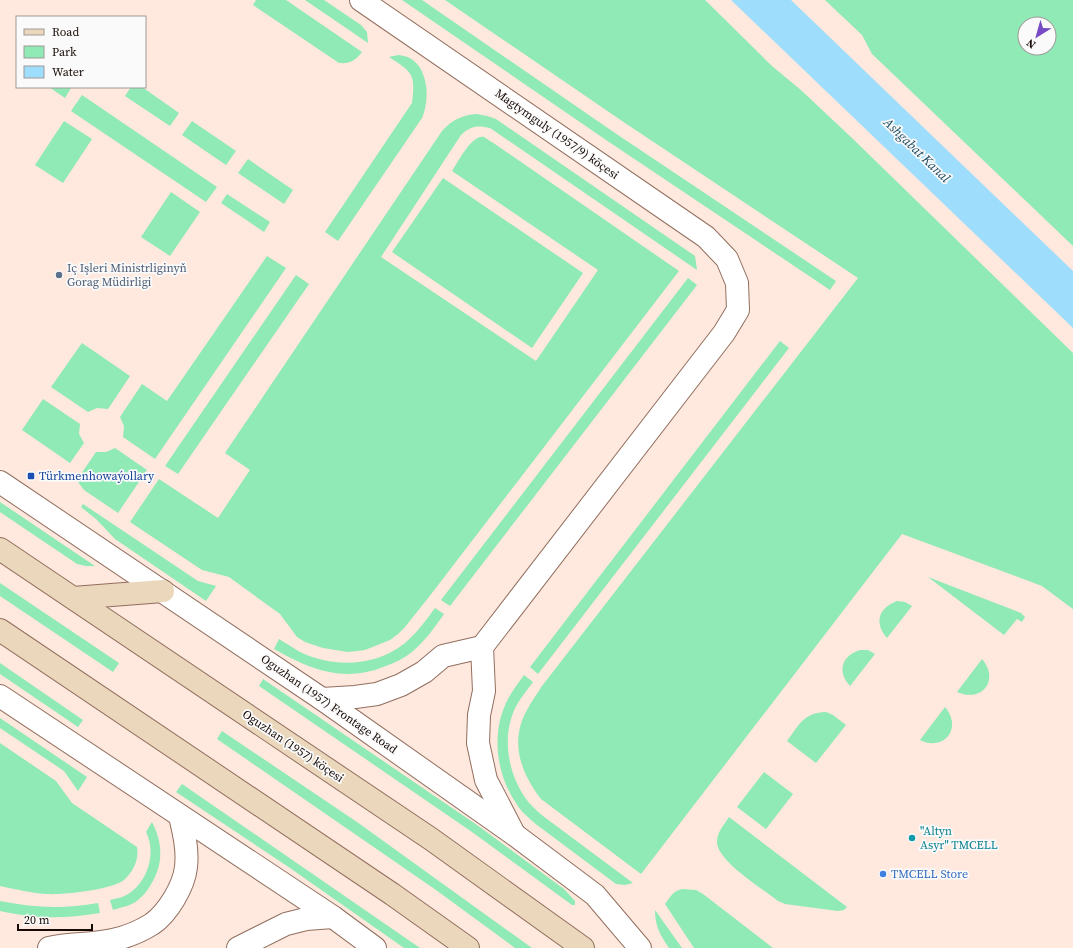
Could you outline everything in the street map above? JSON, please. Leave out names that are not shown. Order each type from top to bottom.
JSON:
[{"type":"main road","name":"Oguzhan (1957) köçesi","points":[[0,549],[431,839],[583,948]]},
{"type":"main road","points":[[73,598],[163,591]]},
{"type":"main road","points":[[0,630],[392,894],[468,948]]},
{"type":"street","name":"Magtymguly (1957/9) köçesi","points":[[361,0],[706,237],[726,259],[737,283],[738,310],[724,333],[482,647]]},
{"type":"street","name":"Oguzhan (1957) Frontage Road","points":[[0,482],[322,699],[515,835],[595,895],[640,948]]},
{"type":"street","points":[[322,699],[377,694],[424,672],[443,656],[482,647],[484,691],[478,715],[478,743],[486,780],[515,835]]},
{"type":"street","points":[[0,696],[332,917],[375,948]]},
{"type":"street","points":[[49,948],[113,940],[138,931],[153,923],[169,907],[182,883],[186,868],[186,844],[180,816]]},
{"type":"street","points":[[238,948],[286,924],[306,918],[332,917]]},
{"type":"green space","points":[[256,0],[286,0],[362,52],[352,61],[339,63],[253,5]]},
{"type":"green space","points":[[305,0],[324,0],[361,25],[367,32],[368,43]]},
{"type":"green space","points":[[402,0],[422,0],[615,133],[836,281],[830,290],[609,142]]},
{"type":"green space","points":[[445,0],[705,0],[772,66],[802,91],[853,139],[1073,353],[1073,609],[1042,586],[902,534],[641,874],[541,799],[528,779],[520,757],[518,745],[522,722],[542,686],[858,278],[625,123]]},
{"type":"green space","points":[[825,0],[1073,0],[1073,246],[872,54],[862,35]]},
{"type":"green space","points":[[398,55],[408,57],[415,62],[421,70],[425,79],[427,99],[425,109],[422,118],[338,241],[325,232],[412,103],[413,80],[411,75],[403,66],[389,57]]},
{"type":"green space","points":[[50,88],[71,88],[65,98]]},
{"type":"green space","points":[[130,88],[143,88],[179,113],[170,126],[125,96]]},
{"type":"green space","points":[[82,95],[217,187],[206,202],[71,111]]},
{"type":"green space","points":[[477,114],[496,119],[695,256],[697,270],[490,128],[474,127],[461,135],[381,257],[536,361],[598,270],[452,171],[470,144],[479,137],[484,137],[492,142],[679,271],[405,627],[390,640],[365,650],[348,652],[323,648],[305,642],[297,637],[280,614],[229,577],[202,570],[130,522],[159,479],[218,518],[250,470],[225,453],[442,131],[458,119]]},
{"type":"green space","points":[[64,121],[92,139],[63,183],[35,165]]},
{"type":"green space","points":[[192,121],[236,151],[226,165],[182,135]]},
{"type":"green space","points":[[248,159],[293,190],[284,204],[238,173]]},
{"type":"green space","points":[[443,178],[583,273],[532,348],[392,252]]},
{"type":"green space","points":[[171,192],[200,212],[170,256],[141,237]]},
{"type":"green space","points":[[227,194],[270,222],[264,232],[221,203]]},
{"type":"green space","points":[[267,256],[286,268],[155,459],[123,437],[124,426],[120,417],[142,384],[167,401]]},
{"type":"green space","points":[[296,275],[309,284],[178,474],[165,466]]},
{"type":"green space","points":[[688,278],[697,285],[450,606],[441,600]]},
{"type":"green space","points":[[780,341],[789,348],[538,674],[530,667]]},
{"type":"green space","points":[[82,343],[130,376],[108,409],[97,408],[88,412],[51,387]]},
{"type":"green space","points":[[43,399],[80,424],[79,434],[84,443],[70,463],[22,430]]},
{"type":"green space","points":[[115,448],[147,470],[118,513],[84,490],[78,482],[79,477],[96,452],[106,452]]},
{"type":"green space","points":[[0,502],[95,566],[77,564],[0,512]]},
{"type":"green space","points":[[83,504],[198,581],[216,586],[206,601],[115,539],[96,519],[81,507]]},
{"type":"green space","points":[[928,577],[1021,613],[1025,617],[1022,622],[1017,619],[1004,635]]},
{"type":"green space","points":[[0,583],[119,663],[113,672],[0,596]]},
{"type":"green space","points":[[897,601],[905,602],[912,606],[887,638],[880,627],[880,616],[886,608]]},
{"type":"green space","points":[[435,608],[444,614],[430,634],[410,654],[383,667],[368,672],[340,674],[327,672],[313,668],[274,649],[279,639],[300,652],[327,661],[340,663],[368,661],[381,657],[405,643],[417,631]]},
{"type":"green space","points":[[860,650],[868,650],[875,654],[850,686],[843,675],[843,665],[849,656]]},
{"type":"green space","points":[[982,659],[987,667],[989,675],[989,682],[986,688],[981,692],[974,694],[966,695],[957,692]]},
{"type":"green space","points":[[0,663],[83,720],[78,727],[0,674]]},
{"type":"green space","points":[[524,675],[533,682],[521,698],[514,711],[509,726],[508,736],[511,767],[519,787],[528,802],[543,816],[633,883],[625,885],[616,884],[525,815],[509,792],[500,766],[498,753],[499,726],[507,701]]},
{"type":"green space","points":[[263,679],[477,825],[564,889],[575,901],[575,905],[572,905],[472,832],[259,686]]},
{"type":"green space","points":[[945,707],[950,715],[952,723],[948,736],[937,743],[929,743],[920,740]]},
{"type":"green space","points":[[826,712],[833,715],[846,725],[816,763],[787,741],[807,717]]},
{"type":"green space","points":[[0,718],[87,777],[78,791],[64,771],[0,728]]},
{"type":"green space","points":[[222,731],[357,822],[532,948],[515,948],[436,890],[217,739]]},
{"type":"green space","points":[[0,743],[56,781],[72,803],[137,847],[135,865],[131,873],[124,880],[109,887],[64,894],[23,891],[0,886]]},
{"type":"green space","points":[[764,772],[793,794],[766,829],[737,807]]},
{"type":"green space","points":[[182,784],[420,948],[404,948],[290,868],[176,792]]},
{"type":"green space","points":[[729,817],[847,907],[844,910],[838,911],[785,904],[778,901],[752,882],[724,858],[719,849],[717,842],[718,835]]},
{"type":"green space","points":[[152,822],[156,830],[160,846],[160,862],[155,878],[142,897],[129,905],[113,910],[110,900],[129,894],[142,880],[146,872],[149,864],[150,848],[146,832]]},
{"type":"green space","points":[[682,889],[696,890],[703,894],[773,948],[694,948],[665,904],[674,893]]},
{"type":"green space","points":[[0,901],[49,907],[98,903],[100,913],[62,917],[26,916],[0,911]]},
{"type":"green space","points":[[655,910],[682,948],[669,948],[659,930]]},
{"type":"water","name":"Ashgabat Kanal","points":[[731,0],[791,0],[1073,271],[1073,328]]},
{"type":"place","name":"Iç Işleri Ministrliginyň Gorag Müdirligi","points":[[59,275]]},
{"type":"place","name":"Türkmenhowaýollary","points":[[31,476]]},
{"type":"place","name":"\"Altyn Asyr\" TMCELL","points":[[912,838]]},
{"type":"place","name":"TMCELL Store","points":[[883,874]]}]
